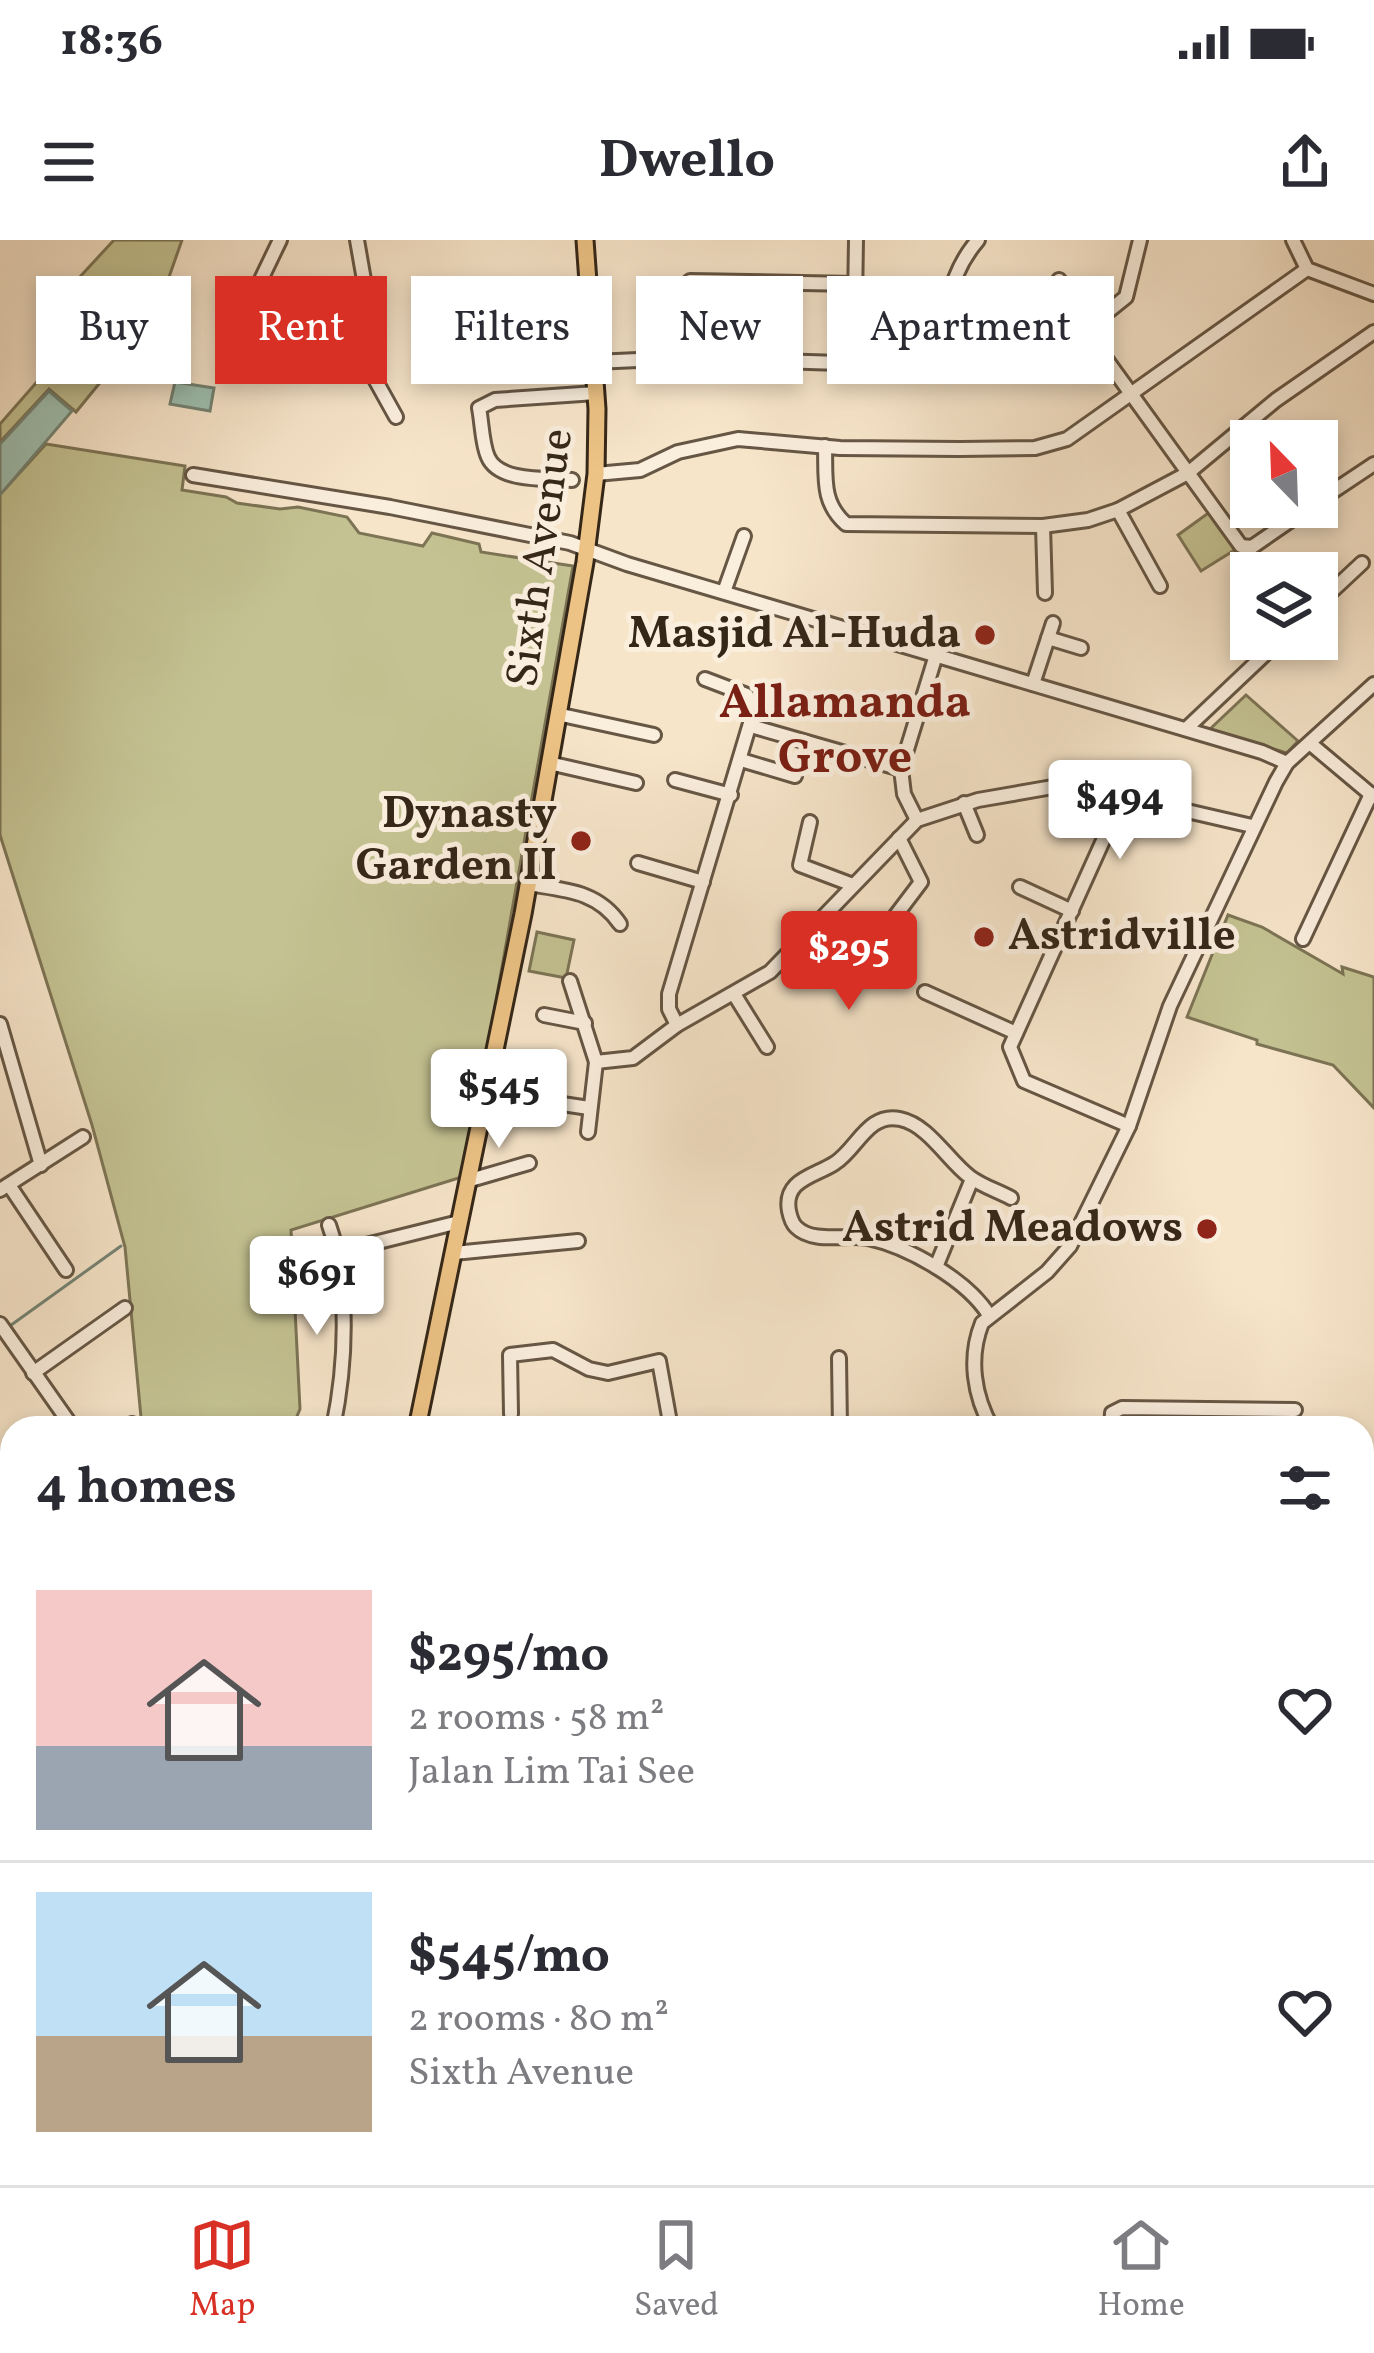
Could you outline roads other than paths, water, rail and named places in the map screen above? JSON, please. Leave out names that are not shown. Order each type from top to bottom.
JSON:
[{"type":"main road","name":"Sixth Avenue","points":[[585,240],[588,276]]},
{"type":"main road","name":"Sixth Avenue","points":[[420,1416],[528,884],[586,550],[596,474],[595,384]]},
{"type":"street","points":[[263,276],[280,240]]},
{"type":"street","points":[[357,240],[375,343],[366,363],[396,417]]},
{"type":"street","points":[[855,276],[856,240]]},
{"type":"street","points":[[955,276],[978,240]]},
{"type":"street","points":[[1114,307],[1126,297],[1140,240]]},
{"type":"street","points":[[1293,240],[1307,268],[1374,294]]},
{"type":"street","points":[[596,474],[640,470],[678,452],[738,439],[825,446],[1034,448],[1067,439],[1307,268]]},
{"type":"street","points":[[825,446],[824,489],[833,513],[846,524],[1043,526],[1088,520],[1118,510],[1188,472],[1276,400],[1374,332]]},
{"type":"street","points":[[1114,368],[1241,546],[1252,547],[1280,528]]},
{"type":"street","points":[[572,479],[525,477],[496,467],[488,457],[479,408],[495,400],[596,393]]},
{"type":"street","points":[[1338,489],[1374,464]]},
{"type":"street","points":[[193,475],[390,507],[586,550],[1186,729],[1287,764]]},
{"type":"street","points":[[1118,510],[1160,586]]},
{"type":"street","points":[[1043,526],[1046,593]]},
{"type":"street","points":[[724,592],[744,536]]},
{"type":"street","points":[[1338,585],[1362,563]]},
{"type":"street","points":[[1033,684],[1053,623]]},
{"type":"street","points":[[1048,638],[1081,648]]},
{"type":"street","points":[[917,820],[904,794],[901,769],[936,656]]},
{"type":"street","points":[[1186,729],[1259,660]]},
{"type":"street","points":[[676,1024],[669,994],[752,726],[752,699],[705,680]]},
{"type":"street","points":[[985,1416],[974,1382],[978,1330],[989,1315],[1048,1271],[1070,1246],[1129,1126],[1170,1006],[1252,826],[1287,764],[1374,684]]},
{"type":"street","points":[[557,714],[654,735]]},
{"type":"street","points":[[752,726],[901,769]]},
{"type":"street","points":[[1303,939],[1373,795],[1312,745]]},
{"type":"street","points":[[741,760],[795,776]]},
{"type":"street","points":[[549,763],[636,783]]},
{"type":"street","points":[[675,780],[730,795]]},
{"type":"street","points":[[596,1062],[633,1058],[676,1024],[770,972],[917,820],[964,803],[1070,784],[1252,826]]},
{"type":"street","points":[[1124,794],[1016,1033],[1011,1054],[1024,1082],[1129,1126]]},
{"type":"street","points":[[953,828],[974,828],[964,803]]},
{"type":"street","points":[[810,822],[800,865],[853,885]]},
{"type":"street","points":[[887,927],[920,886],[899,838]]},
{"type":"street","points":[[638,862],[704,882]]},
{"type":"street","points":[[528,884],[585,894],[610,909],[620,924]]},
{"type":"street","points":[[1020,886],[1072,910]]},
{"type":"street","points":[[803,943],[852,989],[882,943]]},
{"type":"street","points":[[570,981],[596,1062],[588,1132]]},
{"type":"street","points":[[925,992],[1016,1033]]},
{"type":"street","points":[[734,994],[767,1047]]},
{"type":"street","points":[[544,1015],[586,1023]]},
{"type":"street","points":[[0,1024],[40,1165]]},
{"type":"street","points":[[0,1090],[15,1081]]},
{"type":"street","points":[[536,1100],[589,1108]]},
{"type":"street","points":[[989,1315],[968,1287],[936,1267],[868,1238],[799,1230],[789,1214],[791,1191],[804,1178],[841,1160],[874,1124],[889,1118],[915,1125],[972,1179],[1011,1198]]},
{"type":"street","points":[[66,1270],[5,1187],[83,1137]]},
{"type":"street","points":[[467,1181],[529,1163]]},
{"type":"street","points":[[936,1267],[972,1179]]},
{"type":"street","points":[[338,1252],[459,1222]]},
{"type":"street","points":[[329,1225],[338,1252],[340,1354],[334,1416]]},
{"type":"street","points":[[454,1253],[578,1240]]},
{"type":"street","points":[[33,1373],[125,1308]]},
{"type":"street","points":[[3,1328],[64,1416]]},
{"type":"street","points":[[511,1414],[510,1355],[553,1350],[589,1369],[608,1373],[659,1361],[669,1416]]},
{"type":"street","points":[[839,1358],[839,1416]]},
{"type":"street","points":[[1112,1416],[1121,1408],[1295,1410]]},
{"type":"waterway","points":[[7,1328],[121,1246]]},
{"type":"place","name":"Masjid Al-Huda","points":[[985,635]]},
{"type":"place","name":"Dynasty Garden II","points":[[581,841]]},
{"type":"place","name":"Astridville","points":[[984,937]]},
{"type":"place","name":"Astrid Meadows","points":[[1207,1229]]},
{"type":"district","name":"Allamanda Grove","points":[[845,732]]}]
